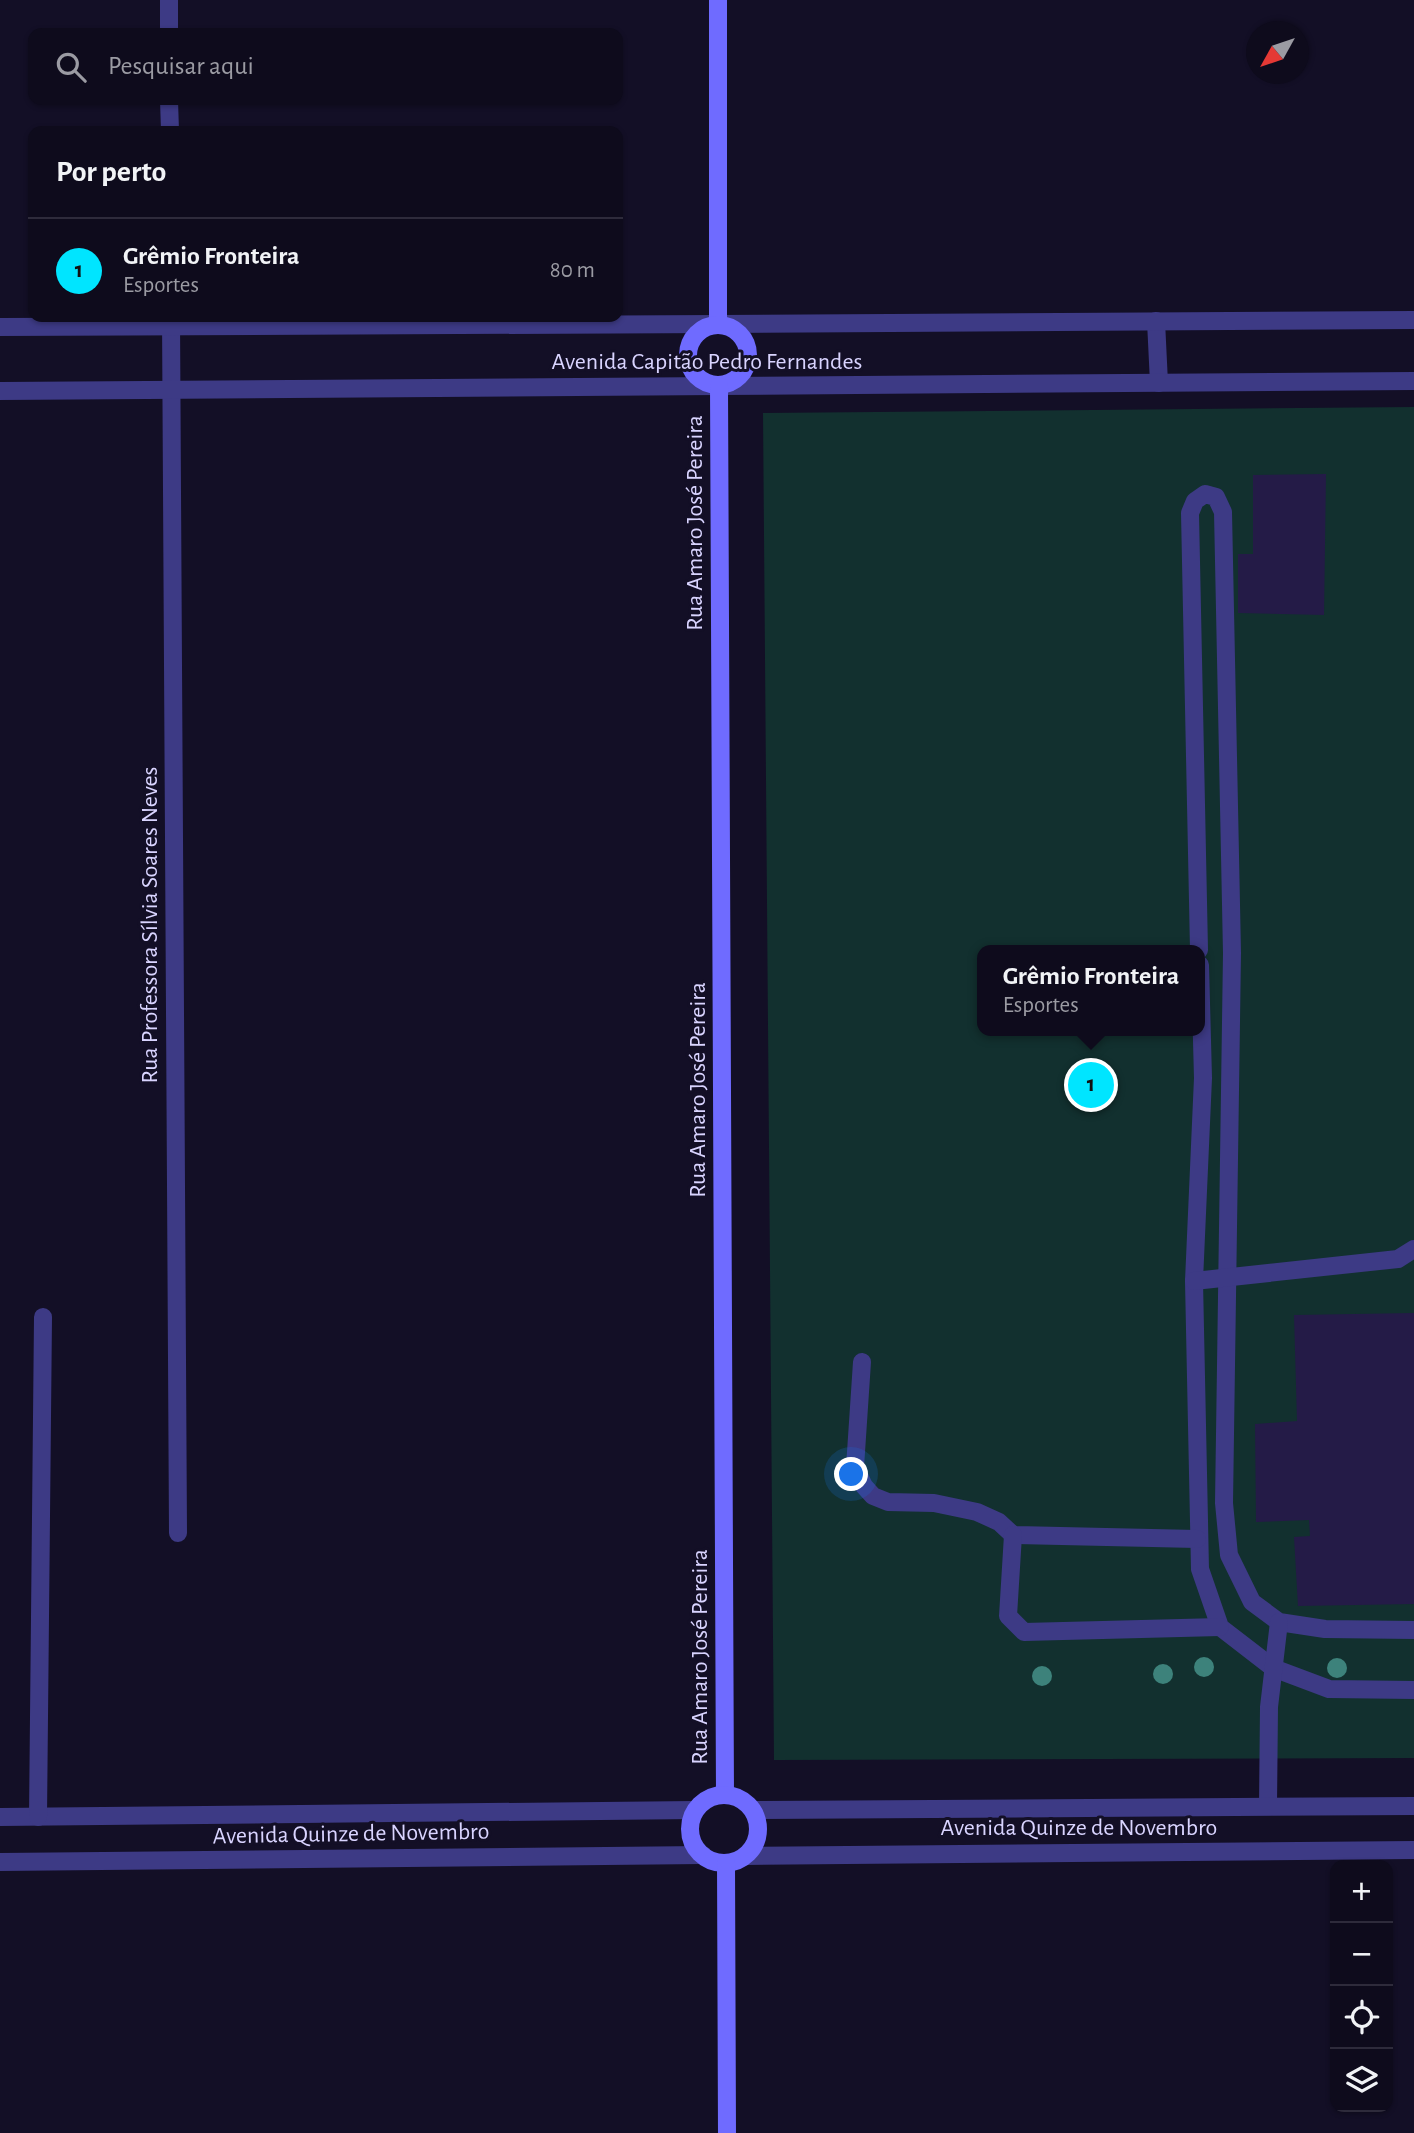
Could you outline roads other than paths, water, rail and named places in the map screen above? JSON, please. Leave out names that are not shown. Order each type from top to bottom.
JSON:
[{"type":"main road","points":[[718,0],[718,324]]},
{"type":"main road","points":[[718,324],[738,332],[745,340],[748,360],[739,378],[719,386],[710,385],[694,374],[688,356],[693,337],[700,330],[718,324]]},
{"type":"main road","name":"Rua Amaro José Pereira","points":[[719,386],[725,1794]]},
{"type":"main road","points":[[725,1794],[745,1802],[752,1810],[756,1819],[757,1839],[745,1856],[726,1863],[703,1855],[691,1839],[690,1830],[695,1810],[707,1798],[725,1794]]},
{"type":"main road","points":[[726,1863],[727,2133]]},
{"type":"street","points":[[169,0],[169,28]]},
{"type":"street","points":[[169,105],[170,126]]},
{"type":"street","name":"Avenida Capitão Pedro Fernandes","points":[[0,327],[171,322],[718,324],[1414,320]]},
{"type":"street","points":[[1156,321],[1159,383]]},
{"type":"street","name":"Rua Professora Sílvia Soares Neves","points":[[171,322],[178,1533]]},
{"type":"street","name":"Avenida Capitão Pedro Fernandes","points":[[0,391],[1414,381]]},
{"type":"street","points":[[1199,945],[1190,513],[1195,500],[1205,494],[1216,497],[1223,512],[1231,953],[1224,1503],[1228,1555],[1252,1602],[1279,1622],[1325,1629],[1414,1630]]},
{"type":"street","points":[[1205,952],[1231,953]]},
{"type":"street","points":[[1201,1036],[1203,1079],[1194,1281],[1197,1539],[1200,1569],[1220,1627],[1273,1668],[1329,1689],[1414,1690]]},
{"type":"street","points":[[1194,1281],[1398,1259],[1414,1250]]},
{"type":"street","points":[[37,1817],[43,1317]]},
{"type":"street","points":[[862,1362],[855,1467],[864,1486],[873,1496],[888,1502],[934,1503],[977,1511],[999,1522],[1013,1535],[1197,1539]]},
{"type":"street","points":[[1013,1535],[1008,1616],[1024,1632],[1220,1627]]},
{"type":"street","points":[[1268,1806],[1269,1707],[1279,1622]]},
{"type":"street","name":"Avenida Quinze de Novembro","points":[[752,1810],[1414,1805]]},
{"type":"street","name":"Avenida Quinze de Novembro","points":[[0,1817],[695,1810]]},
{"type":"street","name":"Avenida Quinze de Novembro","points":[[745,1856],[1414,1850]]},
{"type":"street","name":"Avenida Quinze de Novembro","points":[[0,1862],[703,1855]]},
{"type":"place","name":"Grêmio Fronteira","points":[[1091,1085]]}]
